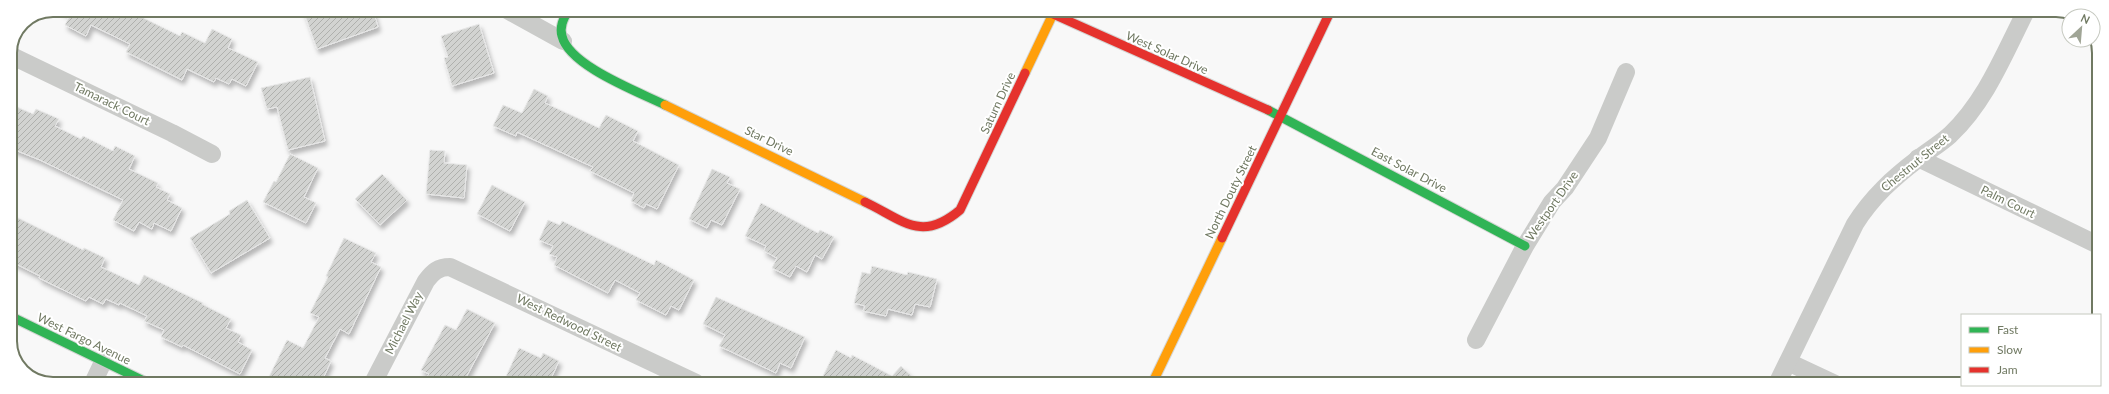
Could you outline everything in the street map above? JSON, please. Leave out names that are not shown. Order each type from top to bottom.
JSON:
[{"type":"street","points":[[520,17],[563,41]]},
{"type":"street","points":[[563,41],[562,24],[565,17]]},
{"type":"street","name":"Saturn Drive","points":[[965,200],[1046,17]]},
{"type":"street","name":"West Solar Drive","points":[[1057,17],[1281,116]]},
{"type":"street","name":"North Douty Street","points":[[1155,377],[1328,17]]},
{"type":"street","name":"Chestnut Street","points":[[1780,377],[1855,224],[1867,205],[1887,184],[1949,135],[1972,111],[1996,71],[2023,17]]},
{"type":"street","name":"Star Drive","points":[[563,41],[572,55],[590,68],[910,225],[929,228],[945,224],[960,210],[965,200]]},
{"type":"street","name":"Tamarack Court","points":[[17,58],[172,133],[212,154]]},
{"type":"street","name":"Westport Drive","points":[[1476,340],[1525,246],[1552,202],[1565,188],[1598,138],[1626,72]]},
{"type":"street","name":"East Solar Drive","points":[[1281,116],[1525,246]]},
{"type":"street","name":"Palm Court","points":[[1918,158],[2092,242]]},
{"type":"street","name":"Michael Way","points":[[376,377],[426,281],[432,272],[441,267]]},
{"type":"street","name":"West Redwood Street","points":[[441,267],[450,267],[461,271],[681,377]]},
{"type":"street","name":"West Fargo Avenue","points":[[17,319],[135,377]]},
{"type":"street","points":[[96,377],[103,362]]},
{"type":"street","points":[[1788,362],[1820,377]]},
{"type":"building","points":[[69,17],[141,17],[180,36],[182,32],[205,43],[212,29],[232,39],[228,48],[258,62],[246,86],[232,79],[229,84],[216,78],[214,82],[187,69],[182,80],[126,52],[130,44],[91,25],[86,36],[65,25]]},
{"type":"building","points":[[306,17],[375,17],[378,27],[317,49]]},
{"type":"building","points":[[479,24],[494,73],[452,86],[444,58],[448,57],[441,36]]},
{"type":"building","points":[[310,77],[325,141],[288,150],[277,107],[267,109],[261,88]]},
{"type":"building","points":[[534,89],[548,96],[545,103],[599,128],[606,115],[638,131],[633,141],[679,165],[657,209],[646,204],[644,208],[631,201],[634,193],[590,171],[593,167],[517,132],[516,136],[493,126],[503,105],[522,113]]},
{"type":"building","points":[[17,107],[33,114],[36,109],[59,119],[55,126],[81,139],[83,136],[113,151],[115,146],[135,156],[129,169],[158,183],[156,187],[170,194],[167,200],[182,208],[171,231],[154,223],[152,229],[139,222],[134,231],[113,220],[123,200],[40,160],[17,151]]},
{"type":"building","points":[[430,150],[445,151],[444,163],[467,165],[464,198],[426,194]]},
{"type":"building","points":[[290,154],[318,168],[304,197],[316,203],[306,223],[263,202],[274,181],[276,182]]},
{"type":"building","points":[[712,169],[730,177],[727,183],[740,189],[722,225],[711,220],[707,228],[689,219]]},
{"type":"building","points":[[382,174],[407,200],[380,225],[355,199]]},
{"type":"building","points":[[492,185],[525,202],[510,231],[477,214]]},
{"type":"building","points":[[247,200],[270,238],[211,273],[190,238],[230,214],[229,211]]},
{"type":"building","points":[[761,203],[818,233],[820,230],[834,237],[822,259],[815,255],[807,272],[796,266],[790,277],[772,268],[777,258],[764,251],[766,246],[745,236]]},
{"type":"building","points":[[17,217],[83,250],[84,248],[105,258],[101,267],[139,285],[144,275],[203,303],[202,304],[231,319],[226,328],[241,335],[238,342],[252,350],[240,374],[183,345],[182,347],[161,337],[164,330],[144,321],[147,316],[120,303],[119,305],[106,299],[103,304],[89,297],[86,301],[39,278],[40,276],[17,264]]},
{"type":"building","points":[[548,220],[560,225],[562,221],[654,265],[656,260],[694,280],[679,310],[671,306],[666,315],[636,300],[640,293],[615,280],[608,293],[554,265],[557,257],[549,254],[553,246],[539,240]]},
{"type":"building","points":[[344,238],[376,253],[371,262],[381,267],[349,334],[340,329],[325,358],[331,361],[324,377],[269,377],[287,340],[303,348],[319,317],[310,313],[328,277],[326,276]]},
{"type":"building","points":[[872,266],[907,275],[908,272],[937,279],[930,307],[915,304],[912,315],[888,309],[886,316],[863,311],[865,306],[854,303],[862,272],[870,274]]},
{"type":"building","points":[[716,297],[805,337],[791,368],[780,363],[776,373],[719,346],[725,335],[703,324]]},
{"type":"building","points":[[467,309],[495,323],[466,377],[427,377],[429,374],[421,370],[445,325],[456,330]]},
{"type":"building","points":[[519,348],[541,358],[543,353],[559,361],[552,377],[506,377]]},
{"type":"building","points":[[836,350],[851,358],[852,355],[892,376],[901,366],[913,377],[822,377]]},
{"type":"traffic: fast","points":[[565,17],[562,23],[561,33],[567,47],[577,58],[606,77],[665,105]]},
{"type":"traffic: fast","points":[[1268,110],[1525,246]]},
{"type":"traffic: fast","points":[[17,319],[136,377]]},
{"type":"traffic: slow","points":[[1025,73],[1052,17]]},
{"type":"traffic: slow","points":[[665,105],[865,202]]},
{"type":"traffic: slow","points":[[1155,377],[1222,238]]},
{"type":"traffic: jam","points":[[1060,17],[1268,110]]},
{"type":"traffic: jam","points":[[1222,238],[1328,17]]},
{"type":"traffic: jam","points":[[865,202],[901,221],[923,227],[934,225],[946,220],[960,210],[1025,73]]}]
